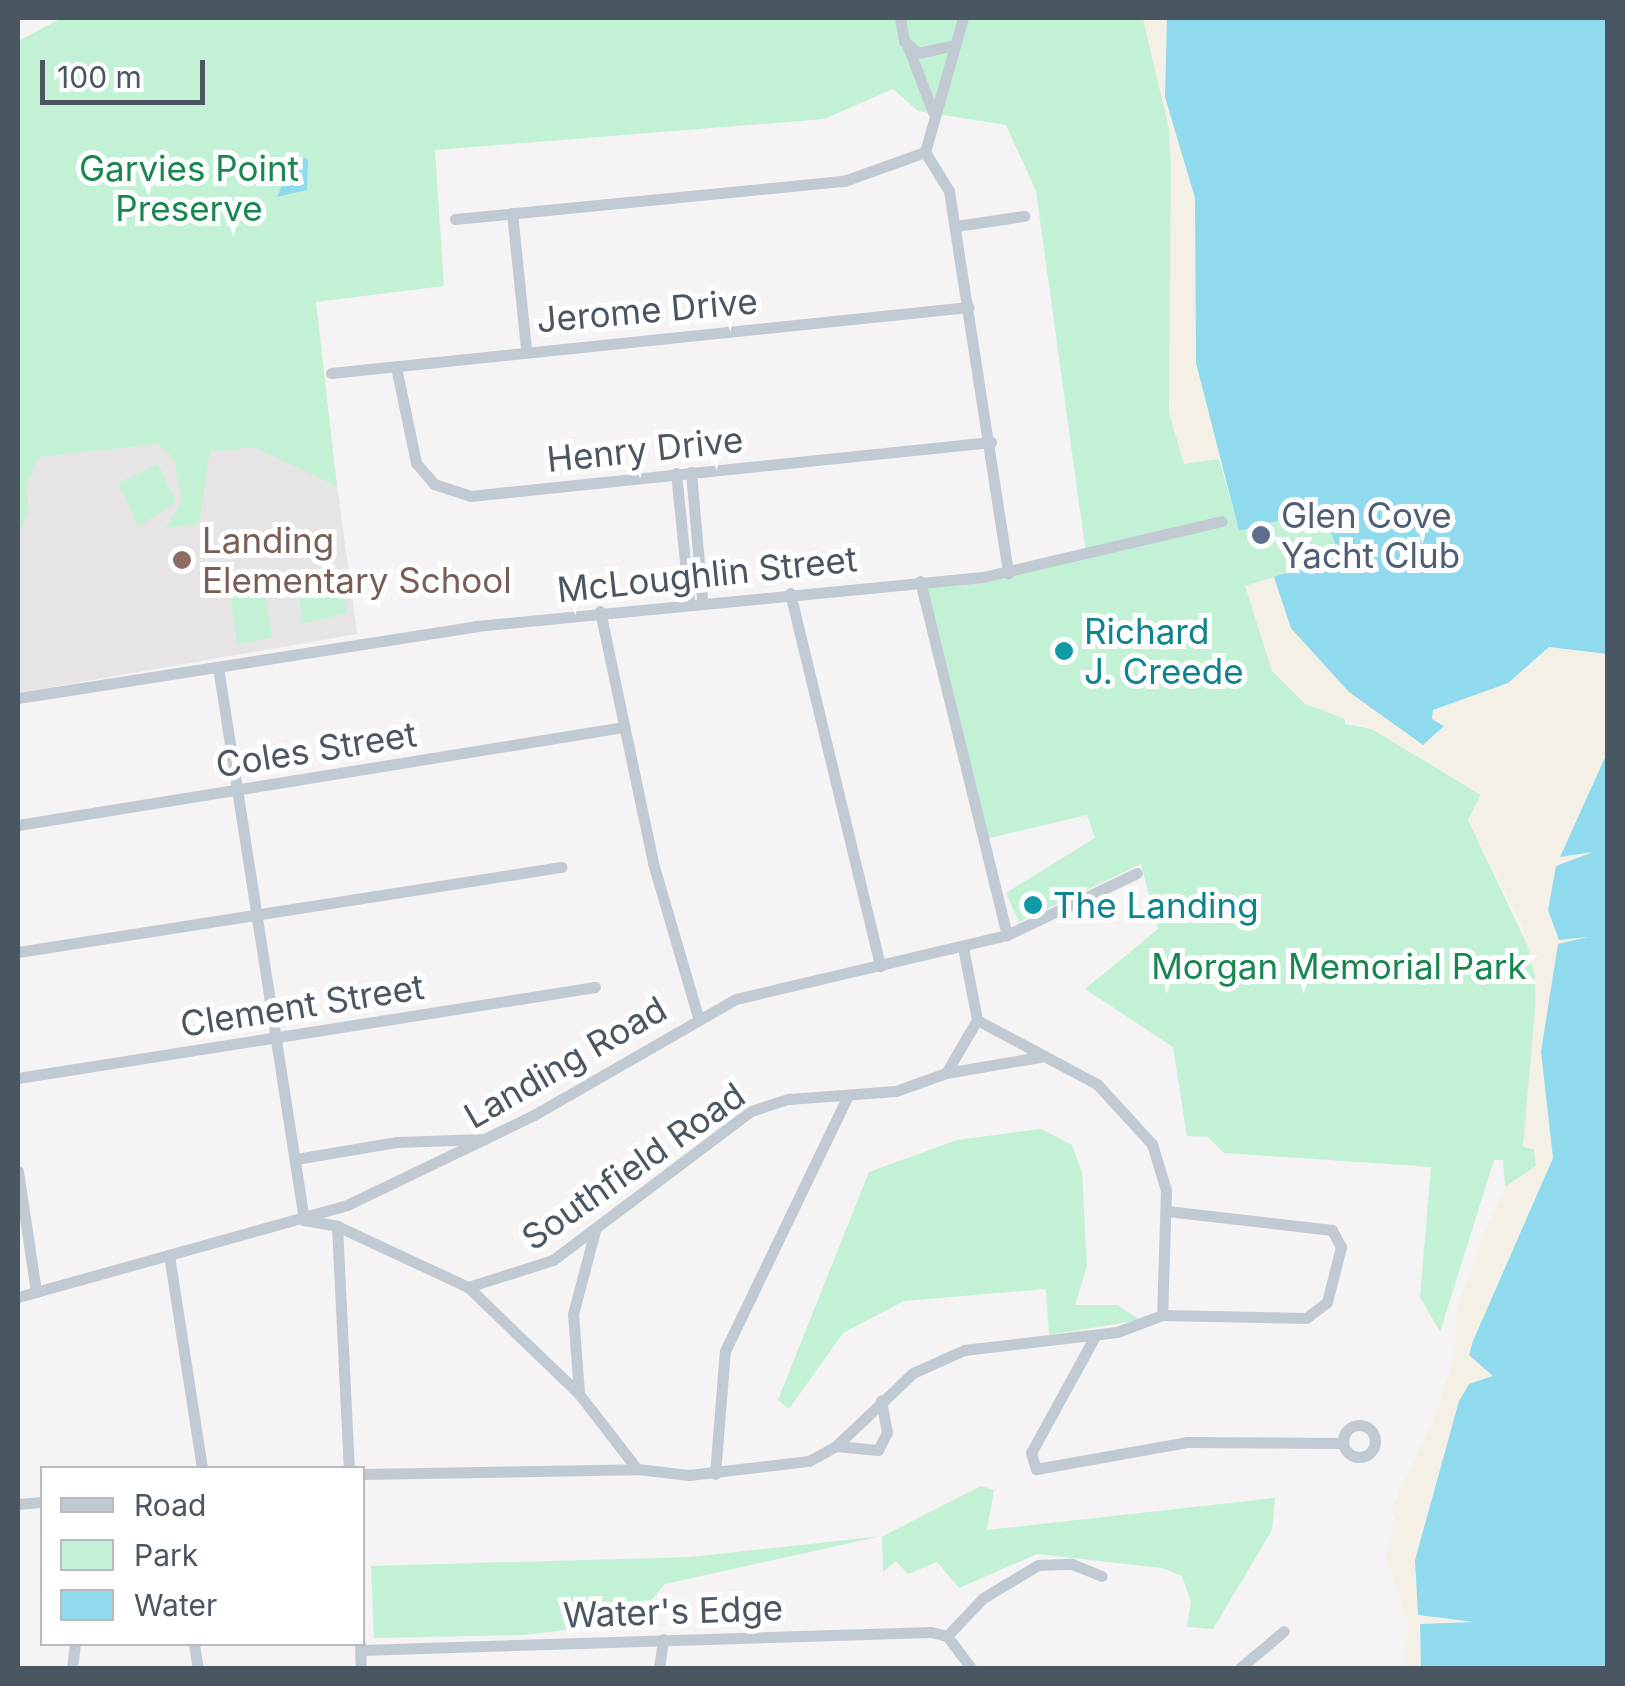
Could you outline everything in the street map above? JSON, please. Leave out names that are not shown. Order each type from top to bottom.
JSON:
[{"type":"street","points":[[900,18],[932,112]]},
{"type":"street","points":[[963,18],[932,112],[925,152],[950,191],[1008,573]]},
{"type":"street","points":[[908,47],[927,55],[952,46]]},
{"type":"street","points":[[455,219],[844,181],[925,152]]},
{"type":"street","points":[[512,213],[526,349]]},
{"type":"street","points":[[956,226],[1024,216]]},
{"type":"street","name":"Jerome Drive","points":[[332,373],[526,349],[969,307]]},
{"type":"street","name":"Henry Drive","points":[[396,367],[410,452],[424,475],[456,494],[991,442]]},
{"type":"street","points":[[690,472],[695,600]]},
{"type":"street","points":[[676,473],[695,600]]},
{"type":"street","name":"McLoughlin Street","points":[[18,698],[600,611],[1008,573],[1222,521]]},
{"type":"street","points":[[920,581],[1007,935]]},
{"type":"street","points":[[790,593],[880,966]]},
{"type":"street","points":[[600,611],[624,727],[698,1017]]},
{"type":"street","points":[[218,667],[304,1220],[337,1226],[468,1287],[579,1394],[636,1469]]},
{"type":"street","name":"Coles Street","points":[[18,825],[624,727]]},
{"type":"street","points":[[18,952],[561,867]]},
{"type":"street","name":"Landing Road","points":[[18,1296],[304,1220],[488,1139],[698,1017],[772,988],[1007,935],[1137,873]]},
{"type":"street","points":[[946,1073],[977,1020],[963,947]]},
{"type":"street","name":"Clement Street","points":[[18,1078],[595,987]]},
{"type":"street","points":[[977,1020],[1097,1084],[1136,1119],[1159,1162],[1167,1211],[1162,1315]]},
{"type":"street","name":"Southfield Road","points":[[468,1287],[527,1274],[595,1231],[751,1111],[910,1088],[946,1073],[1040,1057]]},
{"type":"street","points":[[716,1474],[725,1351],[848,1095]]},
{"type":"street","points":[[296,1160],[396,1142],[488,1139]]},
{"type":"street","points":[[18,1172],[36,1292]]},
{"type":"street","points":[[365,1474],[636,1469],[716,1474],[795,1467],[836,1446],[912,1373],[964,1350],[1095,1336],[1162,1315],[1311,1316],[1327,1302],[1341,1247],[1321,1226],[1167,1211]]},
{"type":"street","points":[[337,1226],[348,1466]]},
{"type":"street","points":[[579,1394],[573,1314],[595,1231]]},
{"type":"street","points":[[170,1255],[202,1466]]},
{"type":"street","points":[[1095,1336],[1032,1453],[1036,1469],[1187,1442],[1343,1443]]},
{"type":"street","points":[[836,1446],[878,1450],[887,1432],[881,1401]]},
{"type":"street","points":[[971,1668],[946,1636],[983,1598],[1038,1565],[1072,1564],[1102,1576]]},
{"type":"street","name":"Water's Edge","points":[[360,1647],[876,1630],[946,1636]]},
{"type":"street","points":[[1240,1668],[1284,1631]]},
{"type":"street","points":[[659,1668],[663,1639]]},
{"type":"street","points":[[360,1647],[361,1668]]},
{"type":"shaded area","name":"Landing Elementary School","points":[[329,425],[357,634],[18,693],[18,459]]},
{"type":"green space","points":[[62,18],[1163,18],[1173,204],[1169,412],[1184,463],[1219,458],[1239,531],[1328,508],[1339,556],[1345,724],[1372,729],[1481,795],[1468,820],[1534,959],[1537,1028],[1523,1146],[1534,1149],[1536,1166],[1505,1187],[1503,1160],[1494,1160],[1440,1332],[1420,1297],[1431,1167],[1224,1153],[1208,1137],[1187,1136],[1173,1047],[1085,989],[1158,929],[1141,864],[1019,922],[1006,893],[1095,838],[1087,815],[985,839],[922,583],[1086,554],[1036,191],[1006,125],[918,111],[893,89],[824,119],[435,150],[444,286],[316,302],[337,486],[253,447],[210,452],[199,524],[166,528],[182,501],[174,459],[158,444],[39,457],[26,483],[29,510],[18,538],[18,41]]},
{"type":"green space","points":[[158,464],[176,502],[138,527],[118,483]]},
{"type":"green space","points":[[342,577],[347,613],[302,624],[299,596],[326,592],[325,579]]},
{"type":"green space","points":[[264,589],[272,638],[237,644],[230,594]]},
{"type":"green space","points":[[1041,1129],[1072,1145],[1082,1172],[1087,1266],[1075,1305],[1117,1305],[1140,1320],[1049,1335],[1046,1289],[904,1301],[843,1333],[789,1409],[778,1400],[869,1172],[957,1140]]},
{"type":"green space","points":[[981,1486],[994,1490],[987,1530],[1275,1498],[1272,1530],[1213,1629],[1187,1627],[1191,1602],[1182,1576],[1162,1568],[1037,1554],[959,1588],[937,1562],[908,1574],[896,1561],[883,1572],[882,1536]]},
{"type":"green space","points":[[881,1536],[665,1584],[633,1622],[524,1635],[374,1638],[371,1566],[690,1557]]},
{"type":"sand","points":[[1204,18],[1233,501],[1219,459],[1184,464],[1169,412],[1171,137],[1143,20]]},
{"type":"sand","points":[[1274,577],[1291,628],[1349,692],[1409,731],[1415,744],[1434,740],[1442,721],[1432,720],[1433,710],[1533,667],[1548,647],[1607,654],[1607,752],[1560,856],[1594,852],[1556,866],[1548,910],[1559,940],[1589,937],[1558,945],[1550,994],[1541,1052],[1553,1158],[1473,1341],[1494,1376],[1459,1401],[1415,1560],[1474,1621],[1420,1624],[1421,1668],[1402,1668],[1408,1626],[1385,1555],[1396,1518],[1391,1510],[1434,1417],[1452,1364],[1457,1309],[1483,1236],[1505,1187],[1536,1166],[1534,1149],[1523,1147],[1537,984],[1522,925],[1468,820],[1481,794],[1372,729],[1305,704],[1272,671],[1245,586]]},
{"type":"water","points":[[1167,18],[1607,18],[1607,654],[1549,647],[1508,683],[1433,710],[1432,719],[1444,726],[1423,745],[1349,692],[1291,628],[1274,577],[1339,555],[1323,509],[1239,531],[1196,363],[1195,198],[1165,97]]},
{"type":"water","points":[[294,155],[308,159],[307,190],[277,197]]},
{"type":"water","points":[[1607,753],[1607,1668],[1421,1668],[1420,1624],[1474,1622],[1418,1615],[1415,1560],[1459,1401],[1469,1384],[1493,1376],[1469,1355],[1473,1341],[1553,1158],[1541,1052],[1550,994],[1558,944],[1588,937],[1559,940],[1548,910],[1556,866],[1593,852],[1560,857]]},
{"type":"place","name":"Glen Cove Yacht Club","points":[[1261,535]]},
{"type":"place","name":"Landing Elementary School","points":[[182,560]]},
{"type":"place","name":"Richard J. Creede","points":[[1064,651]]},
{"type":"place","name":"The Landing","points":[[1033,905]]},
{"type":"park label","name":"Garvies Point Preserve","points":[[189,188]]},
{"type":"park label","name":"Morgan Memorial Park","points":[[1339,966]]}]
